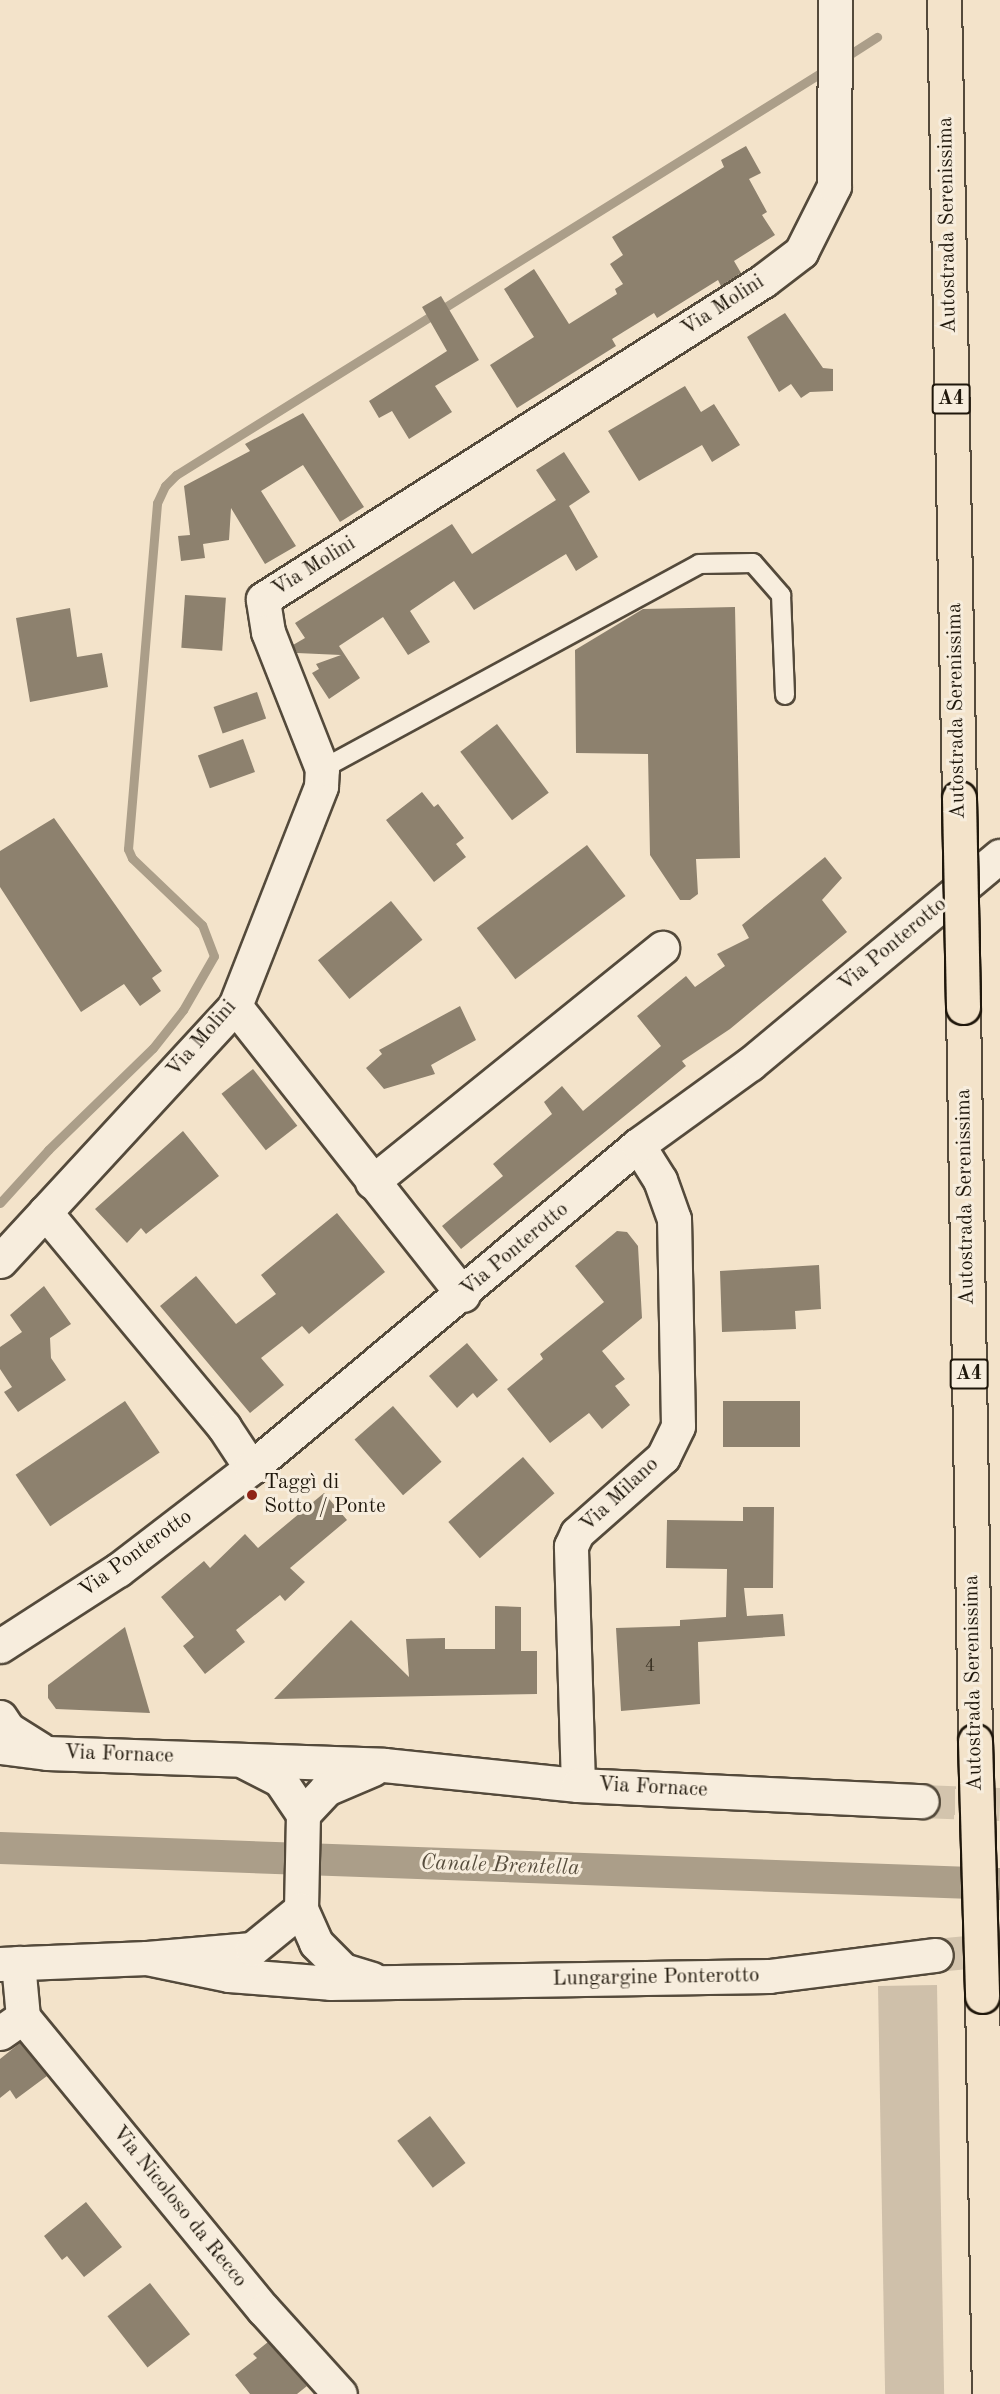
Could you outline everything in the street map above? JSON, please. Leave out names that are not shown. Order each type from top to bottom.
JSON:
[{"type":"highway","name":"Autostrada Serenissima","points":[[944,0],[989,2394]]},
{"type":"street","name":"Via Molini","points":[[0,1261],[235,1006],[321,786],[322,769],[268,632],[263,599],[763,281],[801,252],[834,186],[835,0]]},
{"type":"street","name":"Via Ponterotto","points":[[0,1666],[11,1639],[118,1570],[251,1468],[463,1295],[638,1145],[750,1064],[1000,856]]},
{"type":"street","points":[[372,1182],[662,948]]},
{"type":"street","points":[[235,1006],[463,1295]]},
{"type":"street","name":"Via Milano","points":[[578,1785],[571,1546],[577,1533],[663,1457],[678,1426],[674,1219],[660,1180],[638,1145]]},
{"type":"street","points":[[45,1212],[224,1427],[251,1468]]},
{"type":"street","points":[[0,1717],[9,1728],[47,1753]]},
{"type":"street","name":"Via Fornace","points":[[0,1747],[47,1753],[384,1765],[578,1785],[922,1801]]},
{"type":"street","name":"Via Fornace","points":[[239,1759],[280,1780],[303,1820],[326,1789],[384,1765]]},
{"type":"street","points":[[300,1903],[303,1820]]},
{"type":"street","name":"Lungargine Ponterotto","points":[[9,1964],[147,1958],[252,1949],[300,1903],[316,1943],[343,1970],[374,1979]]},
{"type":"street","name":"Lungargine Ponterotto","points":[[147,1958],[285,1982],[374,1979],[769,1976],[936,1955]]},
{"type":"street","name":"Via Nicoloso da Recco","points":[[9,1964],[11,2025],[340,2394]]},
{"type":"lane","points":[[322,769],[699,564],[753,563],[781,595],[785,695]]},
{"type":"shaded area","points":[[937,1985],[944,2394],[885,2394],[878,1986]]},
{"type":"building","points":[[746,146],[761,173],[749,179],[767,212],[762,215],[775,235],[734,261],[741,273],[721,286],[718,280],[657,318],[654,313],[612,339],[616,346],[517,408],[490,365],[534,337],[504,289],[534,269],[569,324],[617,294],[615,289],[623,284],[610,264],[623,255],[612,237],[724,167],[721,160]]},
{"type":"building","points":[[441,296],[479,360],[435,386],[452,412],[409,439],[392,411],[379,418],[369,401],[447,351],[422,307]]},
{"type":"building","points":[[785,313],[823,368],[833,369],[833,391],[810,392],[801,398],[791,384],[779,392],[747,337]]},
{"type":"building","points":[[685,386],[701,412],[714,404],[740,445],[712,462],[702,445],[639,481],[608,431]]},
{"type":"building","points":[[303,413],[364,507],[340,522],[303,465],[261,491],[296,546],[265,564],[231,508],[229,540],[203,544],[205,558],[181,561],[178,536],[190,535],[184,486],[250,451],[245,444]]},
{"type":"building","points":[[564,452],[590,492],[569,506],[598,557],[576,571],[566,554],[474,610],[454,581],[410,611],[430,642],[408,655],[383,617],[339,646],[360,678],[329,699],[312,673],[319,669],[316,664],[341,655],[297,653],[293,645],[305,638],[295,623],[452,524],[472,554],[556,500],[536,470]]},
{"type":"building","points":[[185,595],[226,598],[222,651],[181,648]]},
{"type":"building","points":[[735,607],[740,858],[696,859],[698,894],[690,900],[680,900],[650,855],[648,754],[576,753],[575,650],[643,609]]},
{"type":"building","points":[[70,608],[77,657],[102,653],[108,687],[30,702],[16,618]]},
{"type":"building","points":[[257,692],[266,718],[223,733],[214,707]]},
{"type":"building","points":[[497,724],[549,793],[512,820],[460,752]]},
{"type":"building","points":[[243,739],[255,772],[210,788],[198,755]]},
{"type":"building","points":[[422,792],[434,807],[438,804],[464,838],[456,844],[466,857],[434,882],[386,820]]},
{"type":"building","points":[[54,818],[162,971],[152,978],[161,991],[140,1006],[124,984],[81,1012],[0,887],[0,851]]},
{"type":"building","points":[[587,845],[626,896],[515,979],[477,928]]},
{"type":"building","points":[[825,857],[842,878],[822,900],[847,932],[730,1029],[682,1061],[686,1066],[461,1249],[442,1226],[503,1176],[493,1164],[552,1114],[544,1102],[562,1086],[583,1111],[661,1046],[637,1016],[686,976],[695,987],[725,966],[717,954],[749,938],[742,925]]},
{"type":"building","points":[[391,901],[422,940],[349,999],[318,960]]},
{"type":"building","points":[[460,1006],[476,1040],[431,1065],[435,1074],[384,1089],[366,1068],[382,1054],[379,1050]]},
{"type":"building","points":[[253,1069],[297,1126],[266,1150],[221,1094]]},
{"type":"building","points":[[183,1131],[219,1176],[146,1234],[141,1228],[127,1243],[95,1209]]},
{"type":"building","points":[[337,1213],[385,1272],[309,1334],[302,1326],[261,1358],[284,1385],[250,1413],[160,1306],[196,1276],[236,1324],[276,1294],[261,1275]]},
{"type":"building","points":[[617,1231],[627,1232],[638,1246],[642,1318],[602,1351],[625,1379],[615,1386],[630,1405],[602,1429],[589,1413],[550,1443],[507,1389],[543,1359],[540,1354],[604,1302],[575,1266]]},
{"type":"building","points":[[819,1265],[821,1309],[795,1311],[796,1329],[722,1332],[720,1271]]},
{"type":"building","points":[[44,1286],[71,1324],[50,1338],[51,1358],[66,1380],[18,1412],[4,1392],[12,1387],[0,1369],[0,1347],[22,1332],[10,1315]]},
{"type":"building","points":[[467,1343],[498,1380],[477,1398],[473,1393],[457,1408],[429,1376]]},
{"type":"building","points":[[125,1401],[160,1452],[50,1526],[16,1475]]},
{"type":"building","points":[[723,1401],[800,1401],[800,1447],[723,1447]]},
{"type":"building","points":[[393,1406],[442,1462],[403,1495],[355,1439]]},
{"type":"building","points":[[523,1457],[554,1493],[480,1558],[448,1522]]},
{"type":"building","points":[[324,1493],[347,1520],[290,1568],[305,1582],[285,1601],[280,1595],[236,1630],[245,1642],[205,1674],[183,1646],[194,1637],[161,1597],[204,1561],[210,1568],[245,1534],[258,1548]]},
{"type":"building","points":[[743,1507],[774,1507],[773,1588],[744,1588],[747,1616],[783,1614],[785,1636],[698,1642],[700,1704],[621,1711],[616,1628],[680,1626],[680,1620],[726,1617],[727,1569],[666,1568],[667,1520],[743,1521]]},
{"type":"building","points":[[495,1606],[521,1607],[521,1651],[537,1651],[537,1694],[274,1699],[351,1620],[409,1677],[406,1639],[445,1638],[445,1649],[495,1649]]},
{"type":"building","points":[[125,1627],[150,1713],[56,1709],[48,1698],[48,1685]]},
{"type":"building","points":[[20,2043],[47,2076],[16,2099],[10,2090],[0,2098],[0,2059]]},
{"type":"building","points":[[430,2116],[466,2163],[433,2188],[397,2141]]},
{"type":"building","points":[[86,2202],[122,2247],[84,2277],[67,2256],[62,2260],[44,2236]]},
{"type":"building","points":[[150,2283],[190,2334],[147,2367],[107,2316]]},
{"type":"building","points":[[268,2342],[307,2386],[297,2394],[250,2394],[235,2375],[257,2358],[253,2354]]},
{"type":"waterway","points":[[841,60],[877,37]]},
{"type":"waterway","points":[[0,1203],[48,1150],[153,1048],[183,1010],[214,956],[202,925],[132,858],[128,849],[157,503],[165,486],[176,475],[827,69]]},
{"type":"waterway","name":"Canale Brentella","points":[[0,1848],[1000,1884]]},
{"type":"tunnel","points":[[922,1801],[1000,1804]]},
{"type":"tunnel","points":[[936,1955],[1000,1949]]},
{"type":"place","name":"Taggì di Sotto / Ponte","points":[[252,1495]]}]
